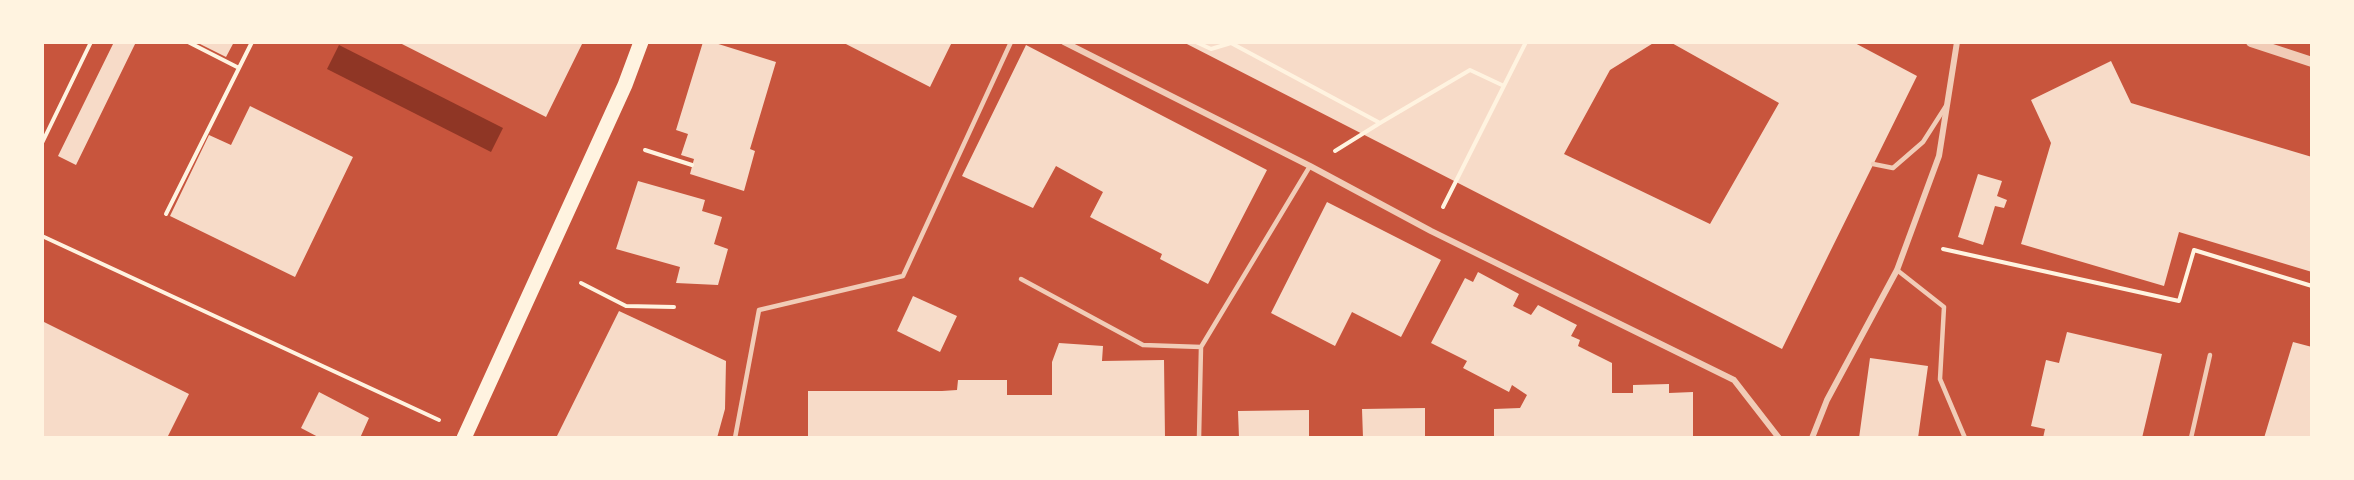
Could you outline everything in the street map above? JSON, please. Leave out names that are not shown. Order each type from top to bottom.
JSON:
[{"type":"main road","points":[[465,436],[625,85],[641,42]]},
{"type":"street","points":[[1064,42],[1311,166],[1431,231],[1734,380],[1779,438]]},
{"type":"street","points":[[1812,438],[1827,400],[1897,270],[1938,156],[1957,42]]},
{"type":"street","points":[[2251,42],[2312,62]]},
{"type":"lane","points":[[735,438],[759,310],[903,276],[1011,42]]},
{"type":"lane","points":[[1873,164],[1893,168],[1923,141],[1948,104]]},
{"type":"lane","points":[[1199,438],[1201,347],[1311,166]]},
{"type":"lane","points":[[1897,270],[1944,307],[1940,379],[1965,438]]},
{"type":"lane","points":[[1021,279],[1143,345],[1201,347]]},
{"type":"lane","points":[[2192,438],[2210,355]]},
{"type":"path","points":[[42,143],[91,42]]},
{"type":"path","points":[[188,42],[239,68]]},
{"type":"path","points":[[166,214],[252,42]]},
{"type":"path","points":[[1196,42],[1211,49],[1231,43],[1380,123]]},
{"type":"path","points":[[1431,231],[1526,42]]},
{"type":"path","points":[[1311,166],[1470,70],[1504,86]]},
{"type":"path","points":[[645,150],[692,165]]},
{"type":"path","points":[[42,237],[465,436]]},
{"type":"path","points":[[1943,249],[2179,300],[2194,250],[2312,286]]},
{"type":"path","points":[[581,283],[626,306],[674,307]]},
{"type":"shaded area","points":[[339,45],[503,128],[491,152],[327,69]]},
{"type":"building","points":[[114,42],[136,42],[76,165],[58,156]]},
{"type":"building","points":[[196,42],[234,42],[226,57]]},
{"type":"building","points":[[398,42],[583,42],[546,117]]},
{"type":"building","points":[[703,42],[712,42],[776,62],[750,149],[755,151],[744,191],[690,174],[694,159],[681,155],[688,134],[676,130]]},
{"type":"building","points":[[842,42],[952,42],[930,87]]},
{"type":"building","points":[[1183,42],[1655,42],[1610,70],[1564,154],[1710,224],[1779,103],[1670,42],[1853,42],[1917,76],[1782,349]]},
{"type":"building","points":[[1026,45],[1267,170],[1208,284],[1160,259],[1162,254],[1090,217],[1103,192],[1056,166],[1033,208],[962,176]]},
{"type":"building","points":[[2111,61],[2131,103],[2312,157],[2312,272],[2179,232],[2164,286],[2021,244],[2051,143],[2031,100]]},
{"type":"building","points":[[250,106],[353,157],[295,277],[170,216],[209,135],[231,145]]},
{"type":"building","points":[[1978,174],[2002,181],[1997,196],[2007,200],[2004,208],[1995,206],[1983,245],[1958,237]]},
{"type":"building","points":[[638,181],[705,200],[702,211],[722,217],[714,244],[728,249],[718,285],[676,283],[680,267],[616,249]]},
{"type":"building","points":[[1327,202],[1441,260],[1401,337],[1352,312],[1335,346],[1271,313]]},
{"type":"building","points":[[1478,272],[1519,294],[1513,306],[1531,315],[1538,305],[1577,325],[1571,336],[1580,340],[1578,346],[1612,363],[1612,393],[1633,393],[1633,385],[1669,384],[1669,393],[1693,392],[1693,438],[1494,438],[1494,409],[1520,408],[1527,395],[1512,385],[1509,392],[1463,368],[1467,361],[1431,343],[1465,278],[1473,282]]},
{"type":"building","points":[[913,296],[957,316],[940,352],[897,331]]},
{"type":"building","points":[[619,311],[726,361],[725,409],[717,438],[556,438]]},
{"type":"building","points":[[42,321],[189,394],[167,438],[42,438]]},
{"type":"building","points":[[2067,332],[2162,354],[2142,438],[2043,438],[2045,429],[2031,426],[2046,360],[2059,363]]},
{"type":"building","points":[[2293,342],[2312,347],[2312,438],[2264,438]]},
{"type":"building","points":[[1059,343],[1103,346],[1102,361],[1164,360],[1165,438],[808,438],[808,391],[942,391],[957,390],[958,380],[1007,380],[1007,395],[1052,395],[1052,362]]},
{"type":"building","points":[[1870,358],[1928,366],[1918,438],[1859,438]]},
{"type":"building","points":[[319,392],[369,418],[360,438],[320,438],[301,428]]},
{"type":"building","points":[[1425,408],[1425,438],[1363,438],[1362,409]]},
{"type":"building","points":[[1309,410],[1309,438],[1239,438],[1238,411]]}]
